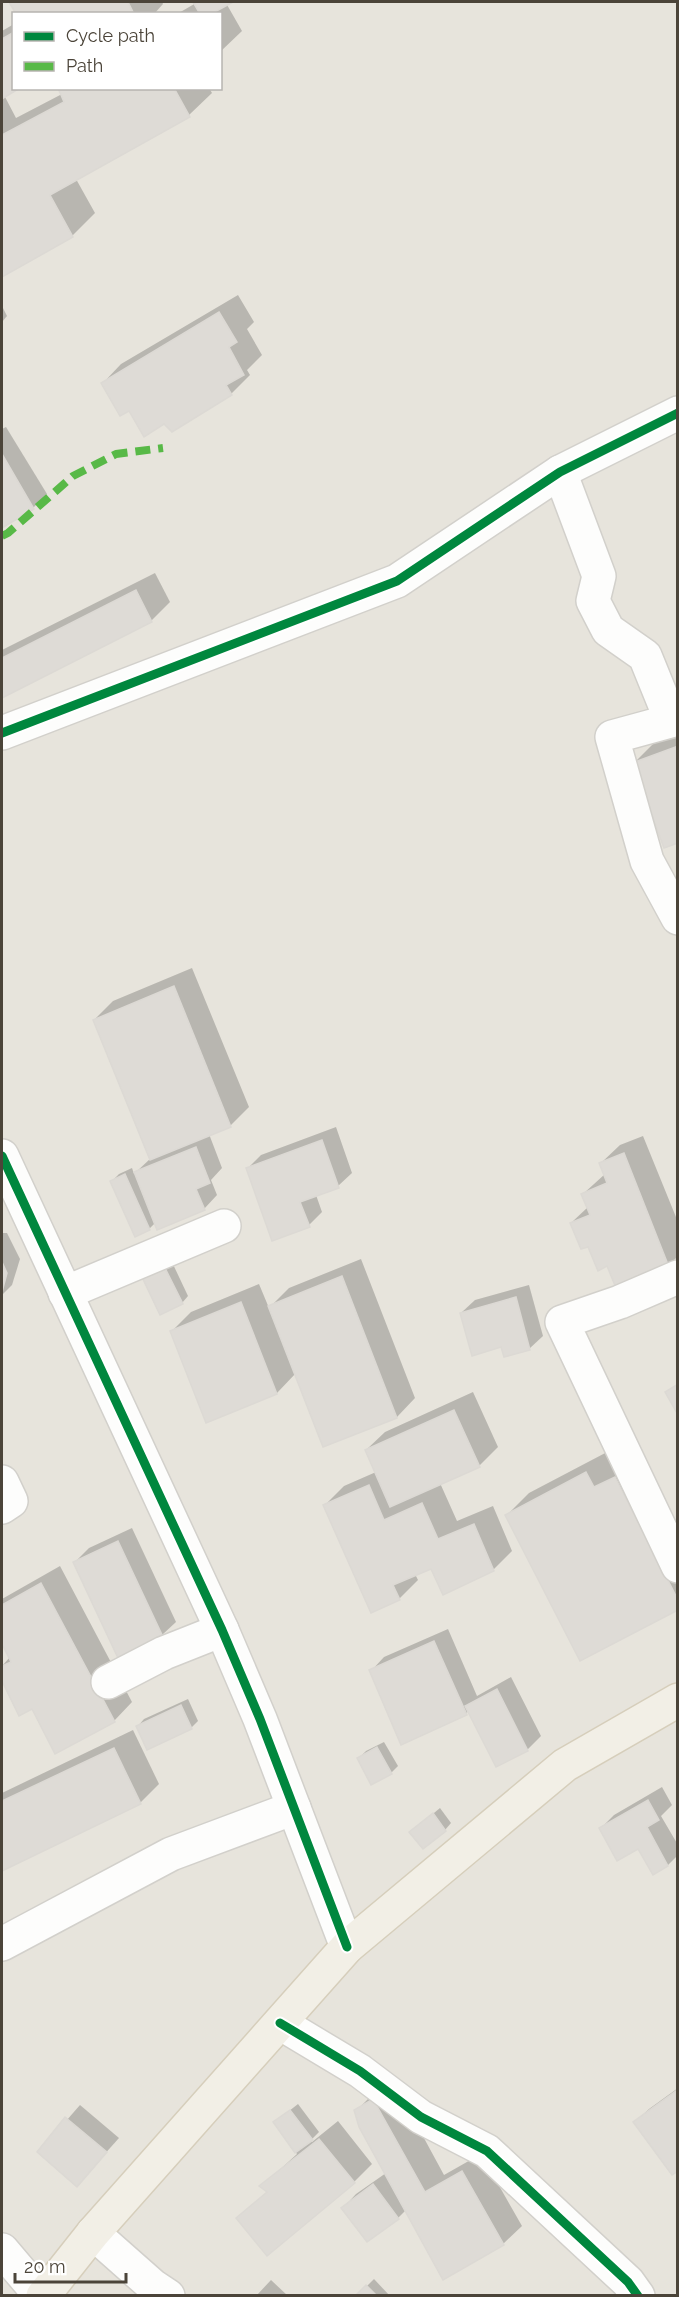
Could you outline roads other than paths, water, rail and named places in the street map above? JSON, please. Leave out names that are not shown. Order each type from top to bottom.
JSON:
[{"type":"main road","points":[[42,2295],[93,2233],[347,1947],[565,1765],[678,1700]]},
{"type":"street","points":[[2,734],[397,581],[560,472],[678,413]]},
{"type":"street","points":[[560,472],[599,576],[593,601],[608,630],[645,656],[675,719],[612,737],[647,861],[678,918]]},
{"type":"street","points":[[2,1156],[222,1630],[260,1719],[347,1947]]},
{"type":"street","points":[[65,1293],[224,1226]]},
{"type":"street","points":[[678,1277],[620,1302],[562,1322],[678,1566]]},
{"type":"street","points":[[2,1482],[11,1502],[2,1507]]},
{"type":"street","points":[[108,1682],[164,1653],[222,1630]]},
{"type":"street","points":[[2,1944],[171,1854],[294,1808]]},
{"type":"street","points":[[280,2023],[360,2071],[421,2117],[487,2151],[628,2282],[638,2295]]},
{"type":"street","points":[[93,2233],[153,2286],[168,2295]]},
{"type":"street","points":[[2,2250],[42,2295]]}]
